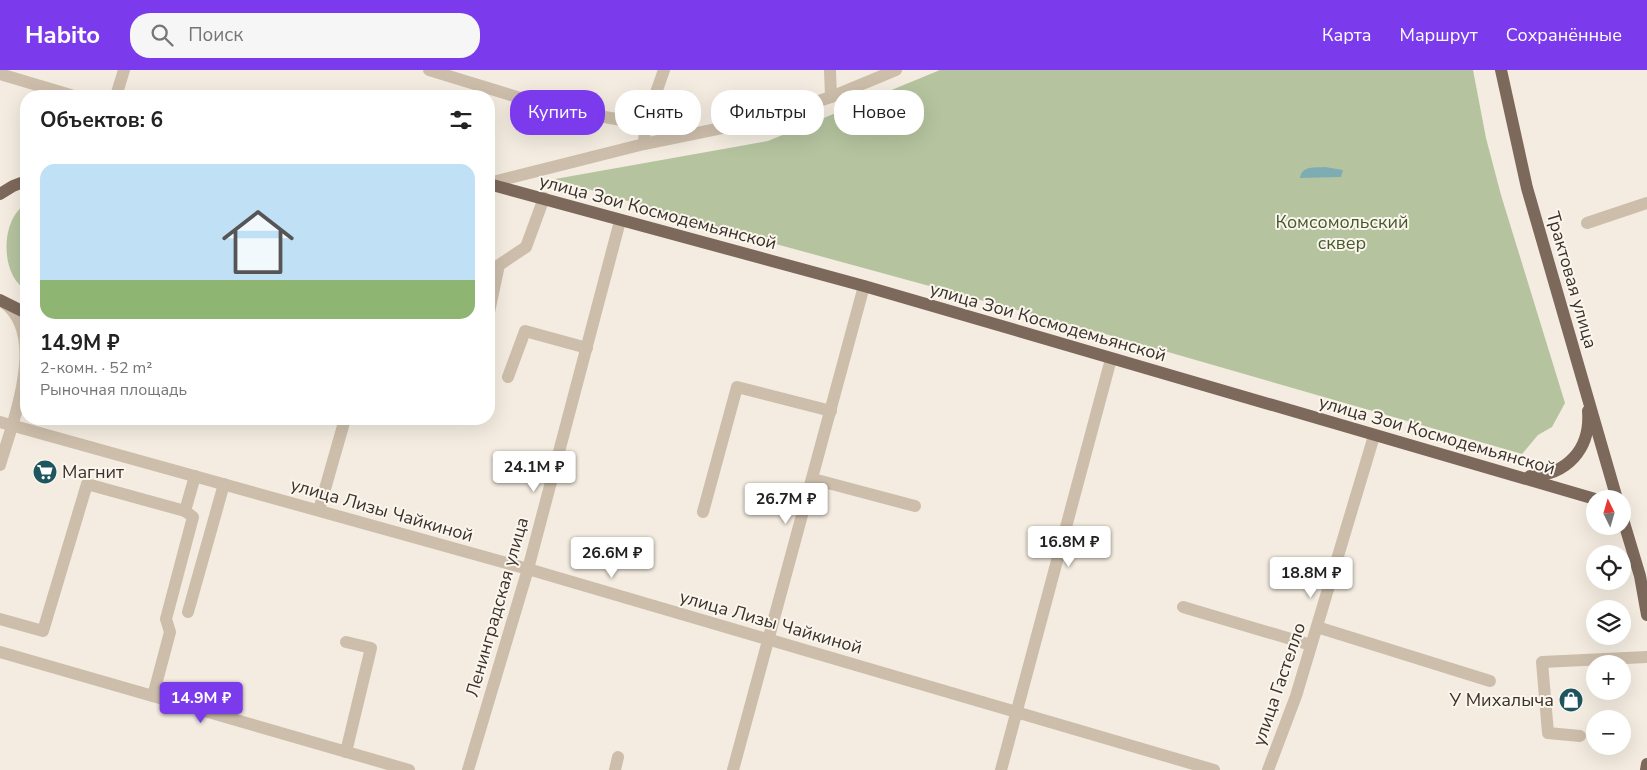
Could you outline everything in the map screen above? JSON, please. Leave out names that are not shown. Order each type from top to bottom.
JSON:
[{"type":"main road","name":"Трактовая улица","points":[[1501,70],[1527,188],[1615,490]]},
{"type":"main road","points":[[0,193],[20,183]]},
{"type":"main road","name":"улица Зои Космодемьянской","points":[[495,185],[620,221],[864,286],[1586,497]]},
{"type":"main road","points":[[0,300],[20,310]]},
{"type":"main road","points":[[1520,477],[1550,475],[1560,471],[1575,457],[1584,439],[1587,427],[1586,391]]},
{"type":"main road","points":[[1629,535],[1643,575],[1647,615]]},
{"type":"main road","points":[[1646,770],[1647,764]]},
{"type":"street","points":[[118,90],[124,70]]},
{"type":"street","points":[[429,70],[494,90]]},
{"type":"street","points":[[657,90],[664,70]]},
{"type":"street","points":[[830,70],[831,97]]},
{"type":"street","points":[[495,181],[644,144],[762,120],[831,97],[896,70]]},
{"type":"street","points":[[0,74],[54,90]]},
{"type":"street","points":[[495,90],[553,108],[615,119]]},
{"type":"street","points":[[644,135],[644,144]]},
{"type":"street","points":[[495,284],[499,265],[526,247],[530,242],[544,198]]},
{"type":"street","points":[[1587,223],[1647,204]]},
{"type":"street","name":"Ленинградская улица","points":[[468,770],[528,569],[620,221]]},
{"type":"street","points":[[734,770],[864,286]]},
{"type":"street","points":[[0,300],[14,313],[20,328]]},
{"type":"street","points":[[508,377],[525,331],[586,348]]},
{"type":"street","points":[[1001,770],[1111,359]]},
{"type":"street","points":[[703,512],[737,387],[831,411]]},
{"type":"street","points":[[0,465],[6,424],[20,394]]},
{"type":"street","name":"улица Лизы Чайкиной","points":[[6,424],[528,569],[1214,770]]},
{"type":"street","points":[[319,510],[343,425]]},
{"type":"street","name":"улица Гастелло","points":[[1268,770],[1296,696],[1374,436]]},
{"type":"street","points":[[185,511],[195,476]]},
{"type":"street","points":[[813,478],[915,506]]},
{"type":"street","points":[[0,619],[43,631],[87,484],[185,511],[193,518],[166,618],[170,632],[153,696]]},
{"type":"street","points":[[188,612],[224,484]]},
{"type":"street","points":[[1183,607],[1311,645]]},
{"type":"street","points":[[1317,628],[1490,681]]},
{"type":"street","points":[[346,642],[371,648],[346,752]]},
{"type":"street","points":[[0,652],[409,770]]},
{"type":"street","points":[[1580,736],[1548,733],[1542,662],[1647,658]]},
{"type":"street","points":[[615,770],[618,757]]},
{"type":"green space","name":"Комсомольский сквер","points":[[940,70],[1473,70],[1486,138],[1501,195],[1565,403],[1552,427],[1538,435],[1522,454],[1116,337],[710,226],[555,179],[768,141],[783,135],[824,135],[824,118],[834,114],[834,135],[924,135],[924,90],[892,90]]},
{"type":"green space","points":[[20,209],[20,285],[11,272],[6,247],[11,222]]},
{"type":"water","points":[[1325,167],[1343,170],[1341,177],[1300,178],[1306,169]]},
{"type":"place","name":"Магнит","points":[[45,472]]},
{"type":"place","name":"У Михалыча","points":[[1571,700]]}]
